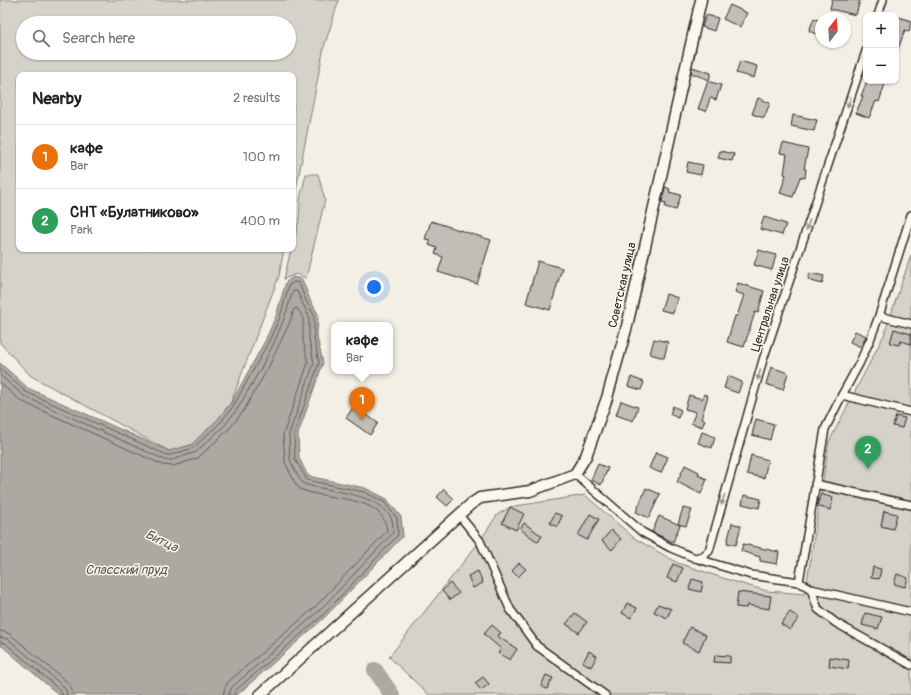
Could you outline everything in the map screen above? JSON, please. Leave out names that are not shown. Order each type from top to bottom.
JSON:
[{"type":"street","name":"Советская улица","points":[[575,474],[586,456],[597,428],[627,326],[701,0]]},
{"type":"street","points":[[879,12],[883,0]]},
{"type":"street","name":"Центральная улица","points":[[695,558],[703,556],[709,551],[763,360],[863,61]]},
{"type":"street","points":[[799,582],[825,428],[860,364],[908,236],[911,215]]},
{"type":"street","points":[[879,316],[911,324]]},
{"type":"street","points":[[842,395],[911,412]]},
{"type":"street","points":[[260,695],[471,504],[480,498],[530,491],[575,474],[642,532],[671,548],[695,558],[751,575],[799,582],[811,589],[911,612]]},
{"type":"street","points":[[815,484],[911,505]]},
{"type":"street","points":[[459,515],[480,541],[510,609],[537,646],[605,695]]},
{"type":"street","points":[[811,589],[818,609],[836,623],[911,665]]},
{"type":"shaded area","points":[[0,0],[339,0],[324,47],[296,189],[296,72],[16,72],[16,252],[283,252],[279,276],[231,402],[218,419],[191,445],[169,451],[31,376],[0,343]]},
{"type":"shaded area","points":[[306,174],[318,174],[325,200],[306,278],[296,274],[284,279],[290,252],[296,252],[296,232],[299,221],[300,200]]},
{"type":"shaded area","points":[[911,255],[911,695],[429,695],[389,657],[480,541],[497,515],[510,507],[585,495],[634,538],[678,563],[767,591],[805,594],[829,442],[884,335]]},
{"type":"water","name":"Спасский пруд","points":[[293,277],[302,279],[310,300],[318,314],[317,337],[323,363],[298,434],[299,458],[308,476],[365,488],[387,499],[401,517],[403,536],[324,618],[237,695],[59,695],[2,646],[0,646],[0,363],[28,388],[169,451],[191,445],[218,419],[231,403],[265,341],[276,316],[286,282]]},
{"type":"building","points":[[832,0],[860,0],[856,15],[851,14],[851,12],[830,9]]},
{"type":"building","points":[[730,5],[747,13],[740,27],[723,19]]},
{"type":"building","points":[[706,15],[718,18],[714,31],[702,27]]},
{"type":"building","points":[[899,17],[911,21],[909,32],[905,30],[899,46]]},
{"type":"building","points":[[814,18],[815,18],[815,34],[809,31]]},
{"type":"building","points":[[740,61],[757,66],[754,78],[736,73]]},
{"type":"building","points":[[692,67],[711,73],[709,80],[691,73]]},
{"type":"building","points":[[708,81],[721,85],[716,100],[710,98],[706,111],[698,109]]},
{"type":"building","points":[[866,84],[885,84],[879,102],[876,101],[869,118],[856,113],[863,96],[861,96]]},
{"type":"building","points":[[758,98],[770,103],[764,118],[752,114]]},
{"type":"building","points":[[793,115],[817,120],[814,131],[791,126]]},
{"type":"building","points":[[783,143],[808,149],[804,169],[806,169],[805,178],[800,177],[793,197],[780,193],[786,175],[784,174],[787,154],[780,153]]},
{"type":"building","points":[[720,151],[734,154],[732,161],[718,158]]},
{"type":"building","points":[[688,162],[703,165],[701,175],[686,172]]},
{"type":"building","points":[[665,187],[670,189],[669,192],[681,195],[676,210],[665,207],[666,203],[662,202]]},
{"type":"building","points":[[764,217],[786,224],[782,235],[760,229]]},
{"type":"building","points":[[431,221],[491,240],[477,284],[438,272],[443,257],[435,254],[437,248],[429,245],[431,240],[425,239]]},
{"type":"building","points":[[759,250],[776,255],[772,270],[754,265]]},
{"type":"building","points":[[538,261],[562,268],[550,310],[526,303]]},
{"type":"building","points":[[810,273],[824,276],[822,284],[808,280]]},
{"type":"building","points":[[738,283],[764,291],[758,313],[755,312],[744,347],[727,342],[735,316],[737,316],[744,295],[735,292]]},
{"type":"building","points":[[666,294],[678,298],[673,313],[661,310]]},
{"type":"building","points":[[894,329],[911,334],[911,344],[901,341],[899,345],[890,343]]},
{"type":"building","points":[[855,331],[866,336],[861,347],[850,342]]},
{"type":"building","points":[[654,339],[668,342],[664,358],[650,354]]},
{"type":"building","points":[[771,367],[788,373],[783,390],[766,384]]},
{"type":"building","points":[[728,376],[742,382],[738,393],[724,388]]},
{"type":"building","points":[[631,377],[644,382],[641,390],[628,386]]},
{"type":"building","points":[[704,394],[708,396],[701,419],[705,420],[702,427],[691,423],[696,412],[685,409],[689,395],[702,399]]},
{"type":"building","points":[[621,401],[638,407],[633,421],[616,415]]},
{"type":"building","points":[[354,406],[378,423],[370,435],[346,418]]},
{"type":"building","points":[[673,406],[681,410],[678,418],[670,414]]},
{"type":"building","points":[[896,416],[905,418],[902,428],[893,426]]},
{"type":"building","points":[[756,419],[774,424],[770,440],[752,435]]},
{"type":"building","points":[[702,432],[715,437],[712,448],[698,443]]},
{"type":"building","points":[[656,452],[668,457],[661,473],[649,468]]},
{"type":"building","points":[[751,455],[768,460],[764,478],[747,474]]},
{"type":"building","points":[[598,464],[608,468],[601,485],[591,480]]},
{"type":"building","points":[[685,465],[699,472],[698,475],[707,479],[701,494],[677,482]]},
{"type":"building","points":[[646,488],[660,494],[649,518],[636,512]]},
{"type":"building","points":[[444,489],[454,499],[447,506],[437,497]]},
{"type":"building","points":[[821,494],[833,498],[830,510],[817,506]]},
{"type":"building","points":[[744,495],[761,499],[759,508],[742,504]]},
{"type":"building","points":[[510,507],[524,514],[516,530],[502,523]]},
{"type":"building","points":[[683,508],[692,510],[686,526],[678,524]]},
{"type":"building","points":[[884,511],[897,514],[893,529],[881,526]]},
{"type":"building","points":[[555,513],[562,516],[557,527],[550,523]]},
{"type":"building","points":[[590,514],[599,519],[587,540],[578,535]]},
{"type":"building","points":[[659,516],[680,525],[673,542],[652,532]]},
{"type":"building","points":[[524,523],[542,536],[538,542],[520,529]]},
{"type":"building","points":[[732,523],[741,526],[736,545],[727,543]]},
{"type":"building","points":[[611,530],[621,539],[612,550],[602,541]]},
{"type":"building","points":[[743,544],[779,552],[777,564],[760,561],[760,557],[741,551]]},
{"type":"building","points":[[519,563],[526,569],[518,577],[512,571]]},
{"type":"building","points":[[673,564],[683,568],[677,582],[667,578]]},
{"type":"building","points":[[873,567],[881,569],[879,579],[871,578]]},
{"type":"building","points":[[478,571],[483,583],[473,588],[468,576]]},
{"type":"building","points":[[897,574],[908,578],[905,587],[894,584]]},
{"type":"building","points":[[692,579],[703,582],[701,592],[689,589]]},
{"type":"building","points":[[450,583],[459,593],[450,600],[442,591]]},
{"type":"building","points":[[738,592],[771,596],[769,609],[747,605],[746,608],[736,607]]},
{"type":"building","points":[[627,603],[637,608],[631,618],[622,613]]},
{"type":"building","points":[[658,604],[671,609],[667,618],[654,612]]},
{"type":"building","points":[[790,612],[799,618],[790,630],[781,624]]},
{"type":"building","points":[[575,613],[587,622],[579,633],[566,624]]},
{"type":"building","points":[[865,613],[882,617],[878,629],[862,625]]},
{"type":"building","points":[[492,625],[501,633],[497,636],[517,649],[510,660],[498,653],[501,649],[484,634]]},
{"type":"building","points":[[690,627],[706,635],[699,651],[682,643]]},
{"type":"building","points":[[589,651],[597,656],[591,667],[583,662]]},
{"type":"building","points":[[715,655],[730,656],[730,663],[714,662]]},
{"type":"building","points":[[830,657],[849,660],[848,669],[829,666]]},
{"type":"building","points":[[546,675],[553,678],[547,689],[541,686]]},
{"type":"building","points":[[483,677],[489,684],[481,690],[475,683]]},
{"type":"waterway","name":"Битца","points":[[375,670],[392,695]]},
{"type":"place","name":"кафе","points":[[362,420]]},
{"type":"place","name":"СНТ «Булатниково»","points":[[868,469]]}]
